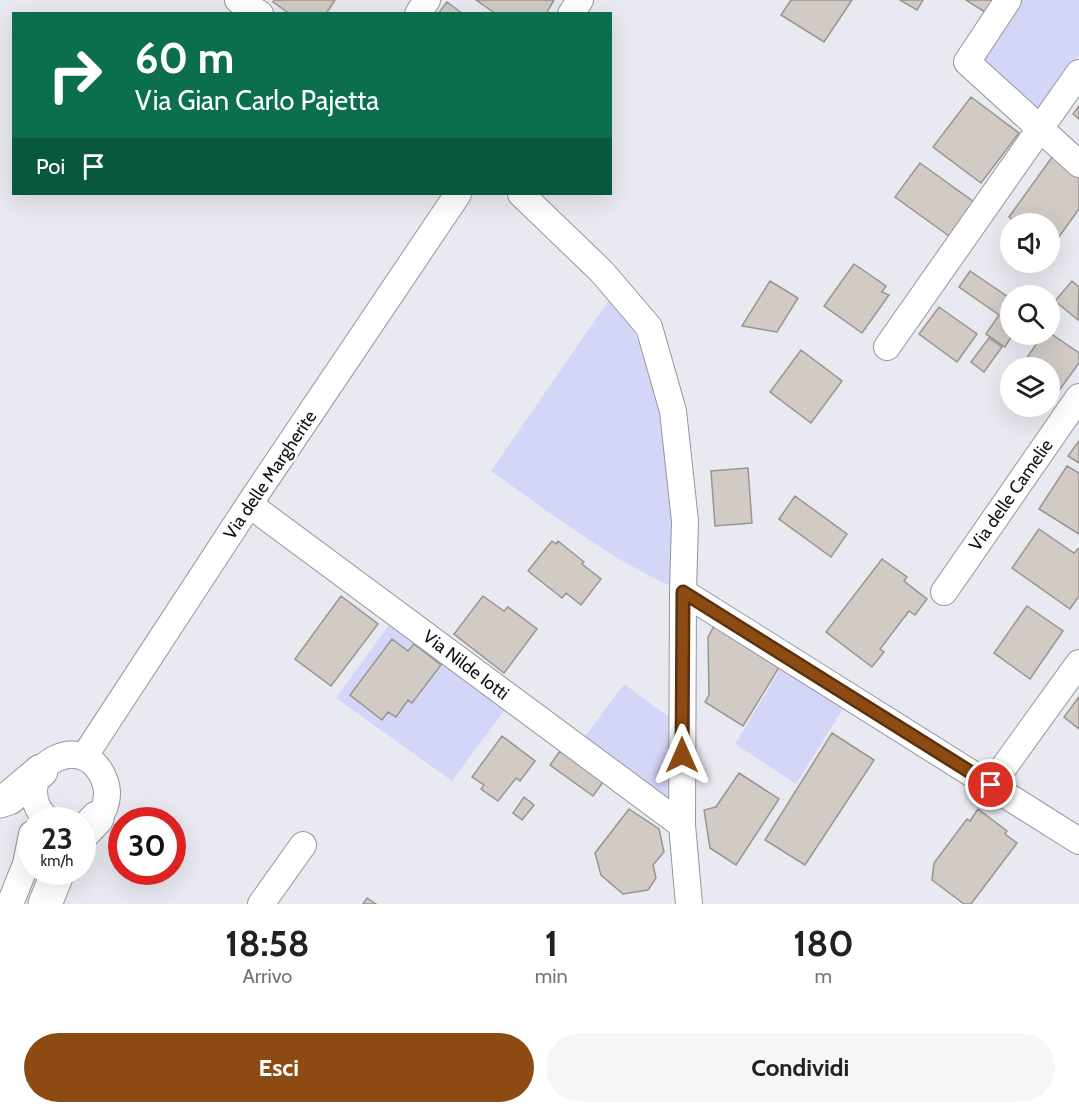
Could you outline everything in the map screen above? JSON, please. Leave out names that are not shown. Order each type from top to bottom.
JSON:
[{"type":"highway","points":[[0,801],[9,798],[40,771]]},
{"type":"highway","points":[[45,904],[53,885]]},
{"type":"street","points":[[1008,0],[967,62],[1079,165]]},
{"type":"street","points":[[887,347],[1079,73]]},
{"type":"street","name":"Via delle Margherite","points":[[84,757],[457,195]]},
{"type":"street","points":[[522,195],[602,272],[649,327],[673,411],[685,521],[682,825],[690,904]]},
{"type":"street","name":"Via delle Camelie","points":[[944,592],[1079,398]]},
{"type":"street","name":"Via Nilde Iotti","points":[[250,505],[682,825]]},
{"type":"street","points":[[683,592],[1079,841]]},
{"type":"street","points":[[991,785],[1079,663]]},
{"type":"street","points":[[37,807],[34,794],[35,782],[40,771],[49,762],[72,755],[84,757],[95,764],[107,784],[108,796],[104,808],[96,816]]},
{"type":"street","points":[[261,904],[303,845]]},
{"type":"street","points":[[10,904],[19,885]]},
{"type":"shaded area","points":[[1018,0],[1079,0],[1079,55],[1039,112],[980,57]]},
{"type":"shaded area","points":[[609,300],[630,324],[643,349],[664,418],[675,515],[673,587],[602,549],[491,471]]},
{"type":"shaded area","points":[[391,622],[506,708],[452,781],[336,698]]},
{"type":"shaded area","points":[[783,665],[846,704],[796,784],[735,744]]},
{"type":"shaded area","points":[[624,684],[669,717],[667,806],[581,742]]},
{"type":"building","points":[[274,0],[335,0],[327,12],[287,12],[273,2]]},
{"type":"building","points":[[476,0],[554,0],[547,12],[493,12]]},
{"type":"building","points":[[791,0],[852,0],[824,42],[781,15]]},
{"type":"building","points":[[900,0],[923,0],[917,10]]},
{"type":"building","points":[[966,0],[997,0],[985,12]]},
{"type":"building","points":[[447,2],[460,12],[440,12]]},
{"type":"building","points":[[971,97],[1019,133],[981,183],[933,147]]},
{"type":"building","points":[[1079,106],[1079,119],[1073,114]]},
{"type":"building","points":[[1055,153],[1079,171],[1079,209],[1060,235],[1060,213],[1012,213]]},
{"type":"building","points":[[920,163],[974,202],[949,236],[895,197]]},
{"type":"building","points":[[854,264],[886,286],[882,292],[889,295],[862,333],[824,306]]},
{"type":"building","points":[[970,271],[1000,291],[1000,344],[986,334],[999,315],[959,287]]},
{"type":"building","points":[[770,281],[798,298],[777,332],[742,326]]},
{"type":"building","points":[[1072,281],[1079,287],[1078,320],[1060,305],[1060,295]]},
{"type":"building","points":[[939,307],[977,334],[957,362],[919,334]]},
{"type":"building","points":[[989,338],[1002,347],[984,372],[971,362]]},
{"type":"building","points":[[1060,340],[1079,353],[1079,363],[1060,389],[1060,357],[1027,357],[1036,345],[1060,345]]},
{"type":"building","points":[[801,350],[842,381],[811,423],[770,392]]},
{"type":"building","points":[[1079,441],[1079,463],[1068,456]]},
{"type":"building","points":[[1067,466],[1079,473],[1079,534],[1039,509]]},
{"type":"building","points":[[748,468],[752,523],[715,526],[711,471]]},
{"type":"building","points":[[795,496],[847,534],[831,557],[779,519]]},
{"type":"building","points":[[1039,529],[1074,553],[1079,548],[1079,596],[1070,609],[1012,568]]},
{"type":"building","points":[[552,541],[556,544],[558,541],[601,579],[581,605],[566,593],[562,598],[528,571]]},
{"type":"building","points":[[882,559],[907,577],[904,581],[927,599],[915,615],[909,611],[880,649],[884,652],[872,667],[826,632]]},
{"type":"building","points":[[341,596],[378,624],[331,686],[295,659]]},
{"type":"building","points":[[483,596],[504,611],[508,607],[537,629],[504,673],[454,634]]},
{"type":"building","points":[[1027,606],[1063,631],[1030,679],[994,653]]},
{"type":"building","points":[[717,621],[783,661],[743,726],[705,702],[709,695],[708,637]]},
{"type":"building","points":[[392,639],[408,651],[414,644],[441,665],[412,703],[408,700],[396,717],[388,712],[382,720],[350,695]]},
{"type":"building","points":[[1079,697],[1079,729],[1064,717]]},
{"type":"building","points":[[832,733],[874,760],[805,865],[765,840]]},
{"type":"building","points":[[502,736],[535,761],[520,781],[516,778],[498,801],[481,789],[484,785],[472,777]]},
{"type":"building","points":[[560,751],[603,782],[593,796],[550,765]]},
{"type":"building","points":[[739,773],[779,799],[736,865],[710,848],[704,810],[716,807]]},
{"type":"building","points":[[524,797],[534,805],[522,820],[513,813]]},
{"type":"building","points":[[629,809],[659,829],[664,852],[653,865],[656,878],[648,890],[623,894],[601,875],[595,853]]},
{"type":"building","points":[[978,809],[1007,831],[1005,834],[1017,843],[971,904],[964,904],[932,880],[934,863],[967,819],[970,821]]},
{"type":"building","points":[[367,898],[376,904],[363,904]]},
{"type":"route","points":[[682,755],[683,592],[991,785]]}]
